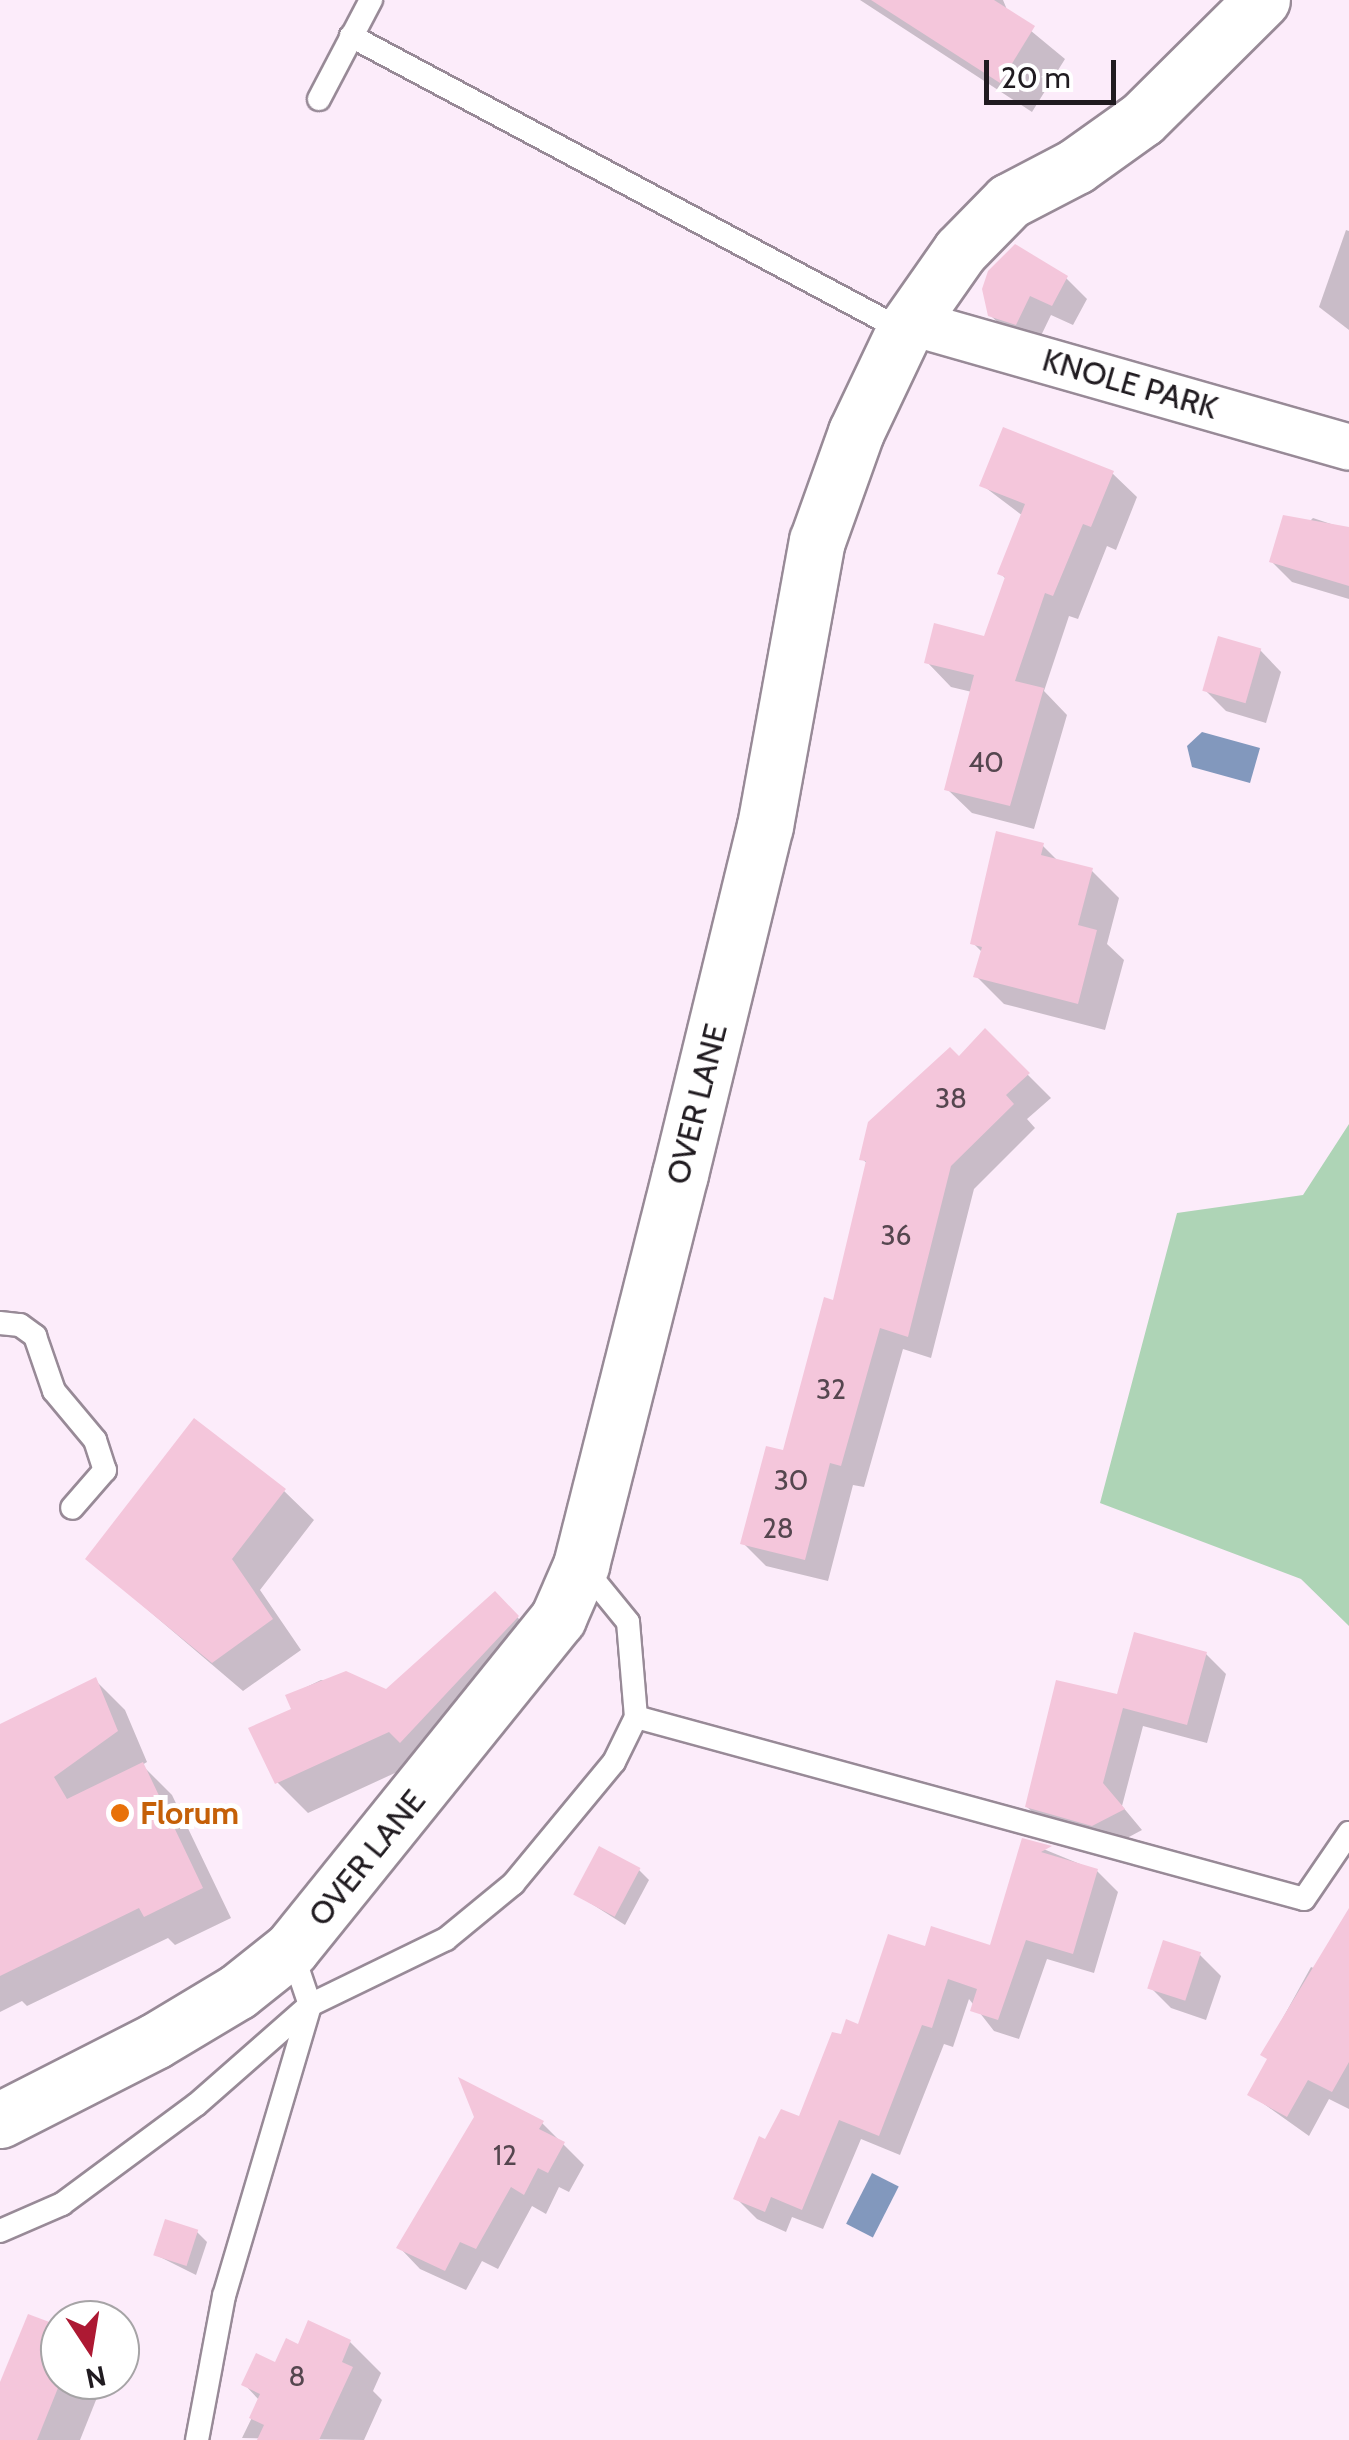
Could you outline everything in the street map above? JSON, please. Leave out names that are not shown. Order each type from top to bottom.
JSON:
[{"type":"street","name":"OVER LANE","points":[[0,2120],[155,2041],[237,1992],[291,1949],[558,1618],[582,1565],[765,826],[817,542],[856,432],[907,326],[960,252],[1010,201],[1076,166],[1142,119],[1262,0]]},
{"type":"street","name":"KNOLE PARK","points":[[907,326],[1349,446]]},
{"type":"lane","points":[[319,99],[371,0]]},
{"type":"lane","points":[[351,36],[907,326]]},
{"type":"lane","points":[[0,1323],[20,1325],[35,1336],[54,1391],[95,1440],[105,1470],[72,1508]]},
{"type":"lane","points":[[0,2231],[62,2204],[196,2106],[310,2005],[446,1939],[514,1884],[614,1762],[636,1717],[628,1622],[582,1565]]},
{"type":"lane","points":[[636,1717],[1304,1899],[1349,1832]]},
{"type":"lane","points":[[196,2440],[224,2296],[310,2005],[291,1949]]},
{"type":"green space","points":[[1349,1124],[1349,1626],[1301,1579],[1100,1503],[1177,1213],[1303,1195]]},
{"type":"water","points":[[1202,732],[1260,748],[1250,783],[1192,767],[1187,746]]},
{"type":"water","points":[[872,2173],[899,2187],[873,2237],[846,2224]]},
{"type":"building","points":[[871,0],[994,0],[1035,26],[1000,83]]},
{"type":"building","points":[[1015,244],[1068,276],[1052,306],[1030,296],[1016,325],[988,316],[982,289],[988,271]]},
{"type":"building","points":[[1003,427],[1114,471],[1091,527],[1083,524],[1053,596],[1045,593],[1015,681],[1044,688],[1010,806],[944,790],[974,675],[924,663],[934,623],[984,636],[1005,577],[997,574],[1025,504],[979,486]]},
{"type":"building","points":[[1283,515],[1349,527],[1349,586],[1269,562]]},
{"type":"building","points":[[1218,636],[1261,648],[1246,703],[1202,691]]},
{"type":"building","points":[[996,831],[1044,843],[1041,855],[1093,868],[1078,925],[1097,930],[1078,1004],[973,977],[982,947],[970,944]]},
{"type":"building","points":[[985,1028],[1030,1073],[1006,1095],[1014,1104],[951,1166],[908,1337],[880,1328],[841,1466],[830,1463],[805,1560],[740,1544],[766,1446],[783,1450],[824,1297],[833,1300],[866,1161],[859,1160],[868,1122],[950,1047],[959,1056]]},
{"type":"building","points":[[194,1418],[286,1489],[232,1559],[273,1619],[212,1663],[85,1559]]},
{"type":"building","points":[[495,1591],[519,1616],[400,1743],[389,1732],[275,1784],[248,1728],[291,1709],[285,1695],[346,1671],[386,1689]]},
{"type":"building","points":[[1134,1632],[1207,1652],[1187,1725],[1123,1708],[1103,1783],[1125,1809],[1092,1826],[1025,1807],[1056,1680],[1117,1694]]},
{"type":"building","points":[[96,1677],[118,1731],[54,1777],[67,1799],[143,1762],[203,1888],[144,1917],[139,1908],[0,1976],[0,1724]]},
{"type":"building","points":[[1022,1838],[1052,1846],[1041,1852],[1098,1869],[1073,1954],[1026,1940],[998,2020],[970,2011],[977,1989],[948,1979],[932,2028],[922,2025],[879,2136],[839,2120],[802,2210],[771,2197],[765,2212],[733,2199],[759,2136],[765,2139],[781,2109],[799,2116],[832,2032],[841,2034],[846,2019],[858,2024],[888,1934],[925,1946],[931,1926],[990,1945]]},
{"type":"building","points":[[599,1846],[640,1868],[615,1917],[573,1895]]},
{"type":"building","points":[[1349,1908],[1349,2062],[1332,2092],[1308,2080],[1287,2117],[1247,2095],[1267,2059],[1260,2055]]},
{"type":"building","points":[[1163,1940],[1201,1952],[1185,2001],[1147,1989]]},
{"type":"building","points":[[458,2077],[544,2121],[539,2129],[565,2142],[548,2173],[538,2168],[524,2195],[511,2187],[476,2249],[460,2242],[445,2271],[396,2248],[474,2117]]},
{"type":"building","points":[[165,2219],[198,2230],[187,2266],[153,2255]]},
{"type":"building","points":[[28,2314],[40,2318],[40,2400],[53,2400],[37,2440],[0,2440],[0,2382]]},
{"type":"building","points":[[308,2320],[351,2340],[342,2362],[353,2367],[319,2440],[257,2440],[264,2425],[249,2418],[260,2394],[241,2385],[256,2353],[275,2362],[286,2338],[298,2344]]},
{"type":"place","name":"Florum","points":[[120,1813]]}]
